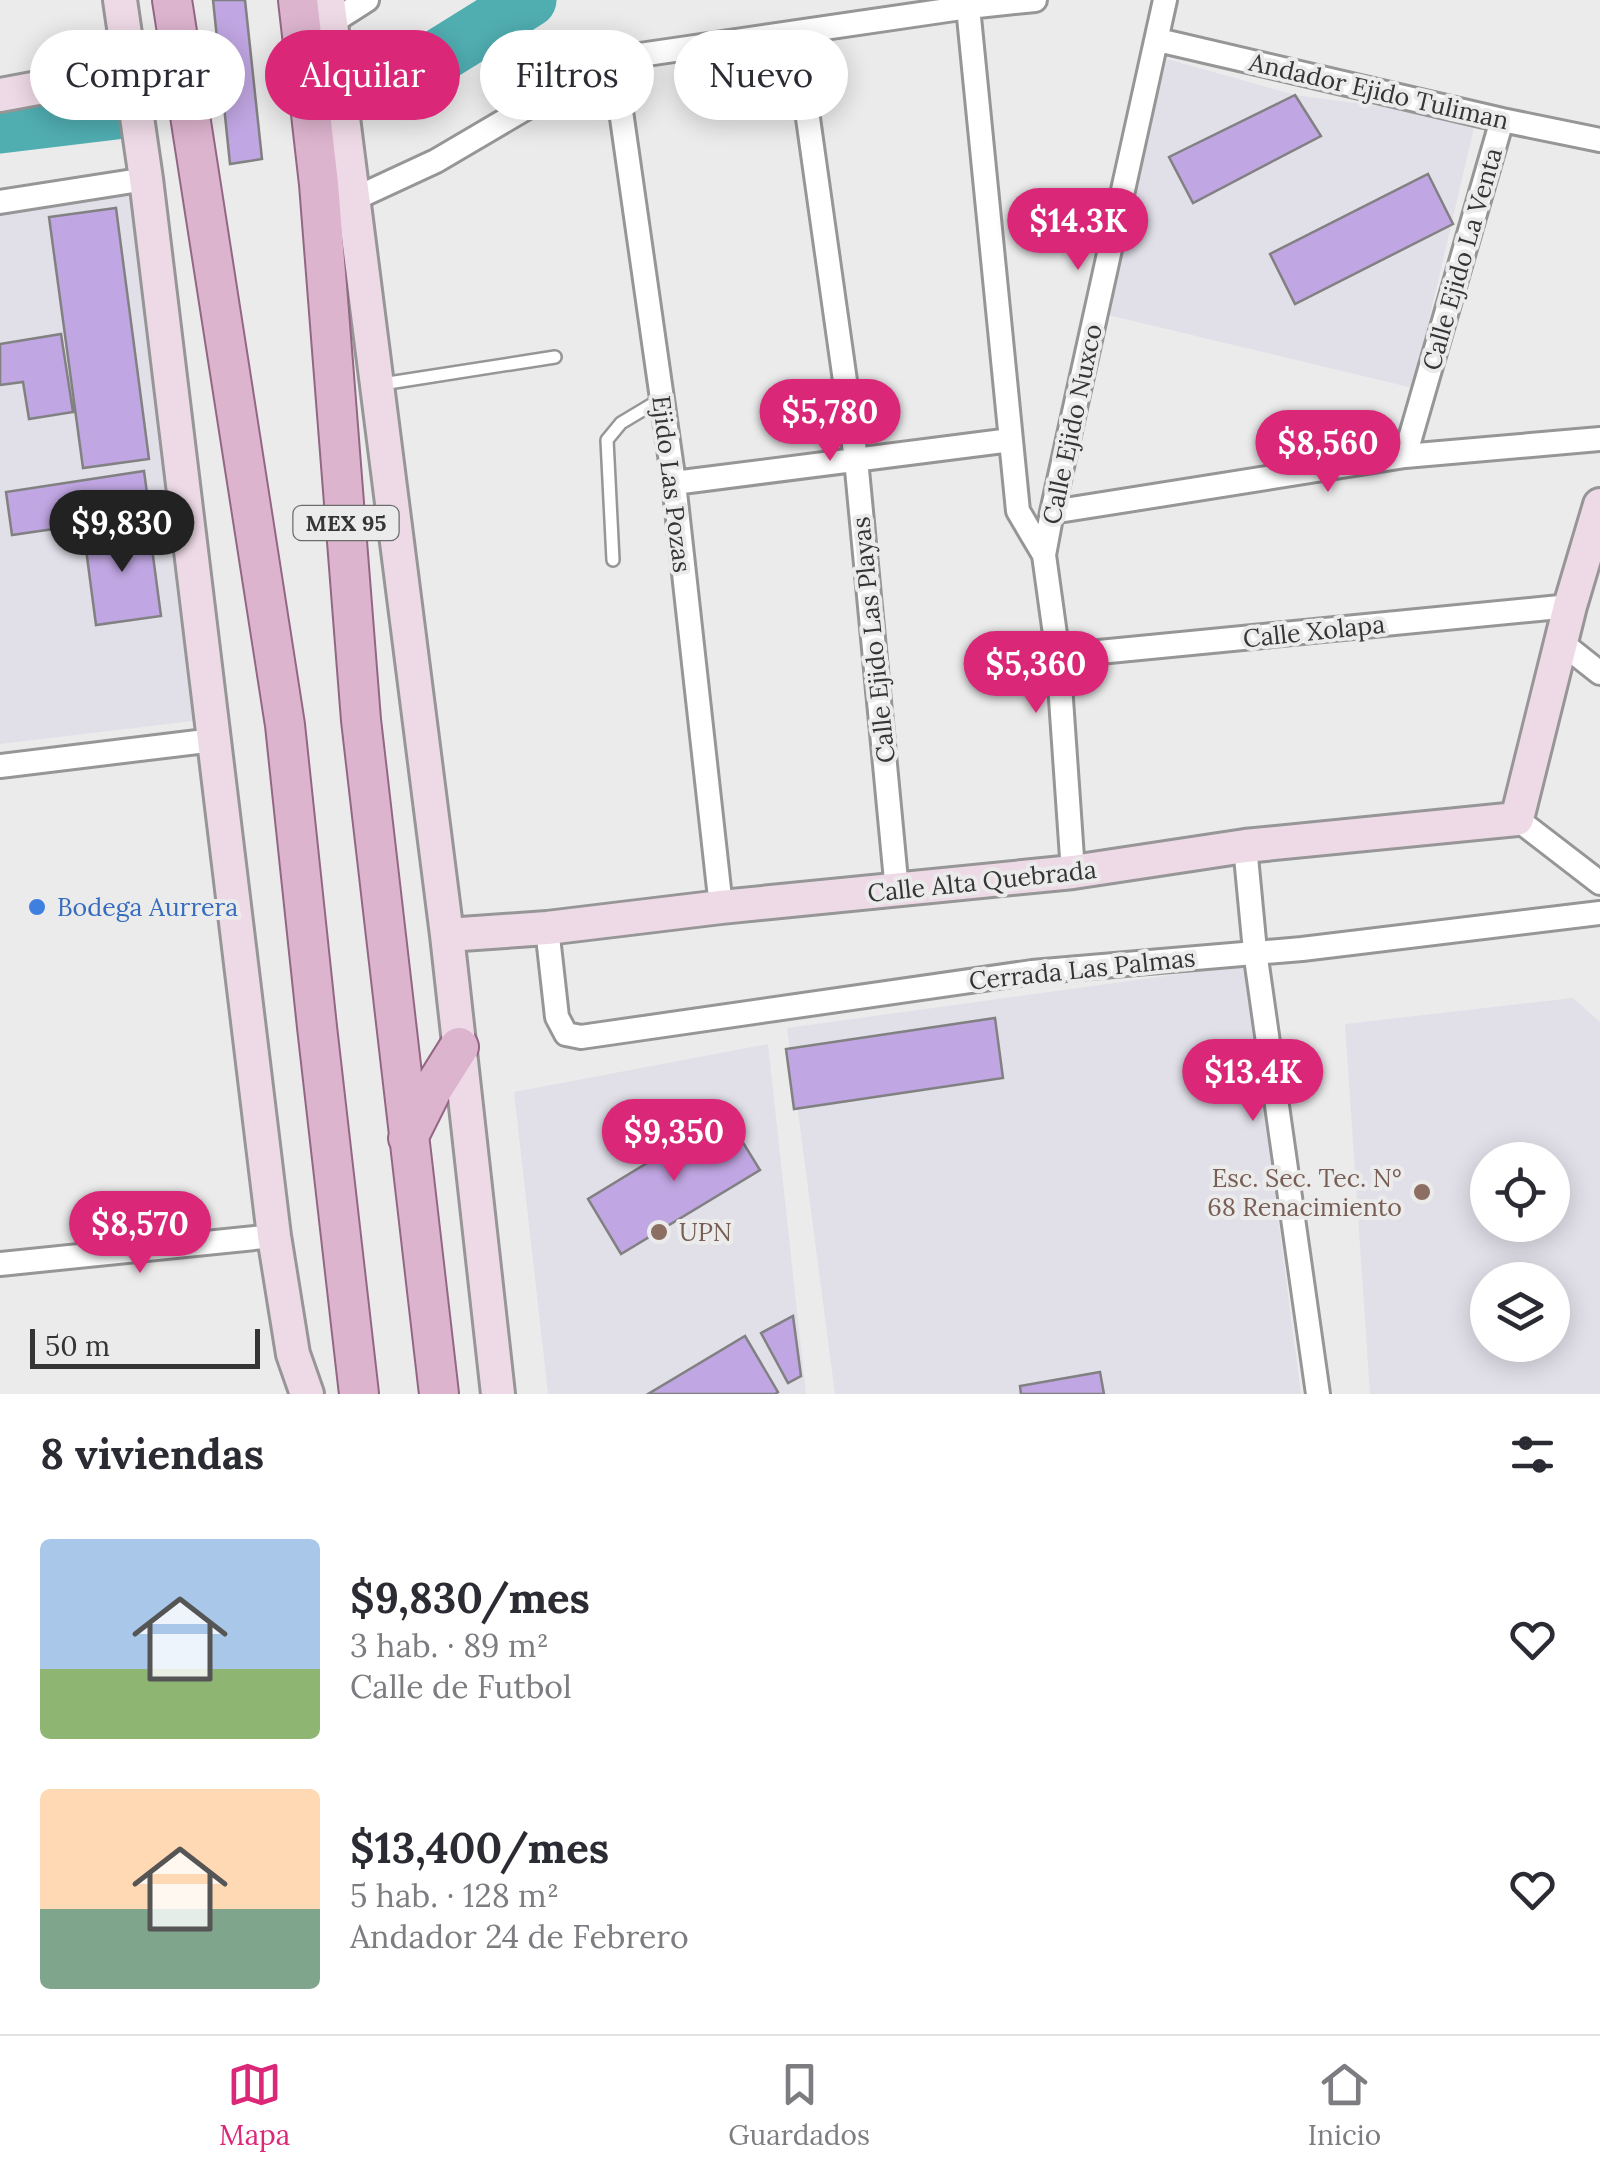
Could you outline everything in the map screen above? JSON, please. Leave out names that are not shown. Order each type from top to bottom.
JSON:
[{"type":"main road","points":[[120,0],[124,30]]},
{"type":"main road","name":"MEX 95","points":[[172,0],[285,725],[359,1394]]},
{"type":"main road","name":"MEX 95","points":[[298,0],[319,184],[361,720],[439,1394]]},
{"type":"main road","points":[[330,12],[447,935],[498,1394]]},
{"type":"main road","points":[[0,96],[30,90]]},
{"type":"main road","points":[[137,120],[274,1236],[293,1354],[307,1394]]},
{"type":"main road","points":[[1517,820],[1570,606],[1600,505]]},
{"type":"main road","name":"Calle Alta Quebrada","points":[[447,935],[897,891],[1072,872],[1245,846],[1517,820]]},
{"type":"main road","points":[[408,1138],[460,1047]]},
{"type":"street","points":[[330,12],[366,0]]},
{"type":"street","points":[[815,30],[968,6],[1035,0]]},
{"type":"street","name":"Calle Ejido Nuxco","points":[[1044,555],[1165,0]]},
{"type":"street","points":[[968,6],[1018,511],[1044,555],[1058,656],[1072,872]]},
{"type":"street","name":"Andador Ejido Tuliman","points":[[1158,40],[1600,140]]},
{"type":"street","points":[[354,199],[436,161],[506,120]]},
{"type":"street","name":"Ejido Las Pozas","points":[[622,120],[674,483],[721,907]]},
{"type":"street","name":"Calle Ejido Las Playas","points":[[808,120],[856,459],[897,891]]},
{"type":"street","name":"Calle Ejido La Venta","points":[[1406,456],[1502,120]]},
{"type":"street","points":[[0,202],[146,180]]},
{"type":"street","points":[[1052,512],[1406,456],[1600,439]]},
{"type":"street","points":[[674,483],[1011,440]]},
{"type":"street","name":"Calle Xolapa","points":[[1058,656],[1570,606]]},
{"type":"street","points":[[1562,644],[1600,673]]},
{"type":"street","points":[[0,766],[214,740]]},
{"type":"street","points":[[1517,820],[1600,883]]},
{"type":"street","points":[[1245,846],[1255,951],[1318,1394]]},
{"type":"street","name":"Cerrada Las Palmas","points":[[546,928],[557,1017],[566,1034],[580,1036],[1032,972],[1302,949],[1600,913]]},
{"type":"street","points":[[0,1264],[274,1236]]},
{"type":"lane","points":[[377,385],[555,357]]},
{"type":"lane","points":[[613,560],[607,440],[620,423],[661,399]]},
{"type":"shaded area","points":[[1167,59],[1295,95],[1476,119],[1413,388],[1104,314]]},
{"type":"shaded area","points":[[136,188],[193,721],[0,744],[0,190]]},
{"type":"shaded area","points":[[1245,965],[1301,1394],[835,1394],[787,1028]]},
{"type":"shaded area","name":"Esc. Sec. Tec. N° 68 Renacimiento","points":[[1573,998],[1600,1022],[1600,1394],[1370,1394],[1345,1024]]},
{"type":"shaded area","name":"UPN","points":[[768,1044],[806,1394],[548,1394],[514,1092]]},
{"type":"building","points":[[213,0],[245,0],[262,159],[230,164],[225,120],[245,120],[245,30],[216,30]]},
{"type":"building","points":[[1295,95],[1321,136],[1193,203],[1169,157]]},
{"type":"building","points":[[1428,174],[1453,224],[1295,304],[1270,254]]},
{"type":"building","points":[[116,208],[149,459],[83,468],[49,217]]},
{"type":"building","points":[[61,334],[73,412],[29,419],[23,382],[0,385],[0,344]]},
{"type":"building","points":[[144,471],[150,515],[12,535],[6,492]]},
{"type":"building","points":[[149,526],[161,616],[96,625],[84,534]]},
{"type":"building","points":[[995,1018],[1003,1078],[794,1109],[786,1049]]},
{"type":"building","points":[[726,1115],[760,1170],[621,1254],[588,1199]]},
{"type":"building","points":[[793,1316],[801,1376],[788,1383],[761,1333]]},
{"type":"building","points":[[745,1336],[778,1392],[775,1394],[648,1394]]},
{"type":"building","points":[[1100,1372],[1104,1394],[1021,1394],[1020,1386]]},
{"type":"waterway","points":[[460,43],[529,0]]},
{"type":"waterway","points":[[0,126],[50,120]]},
{"type":"place","name":"Bodega Aurrera","points":[[37,907]]},
{"type":"place","name":"Esc. Sec. Tec. N° 68 Renacimiento","points":[[1422,1192]]},
{"type":"place","name":"UPN","points":[[659,1232]]}]
